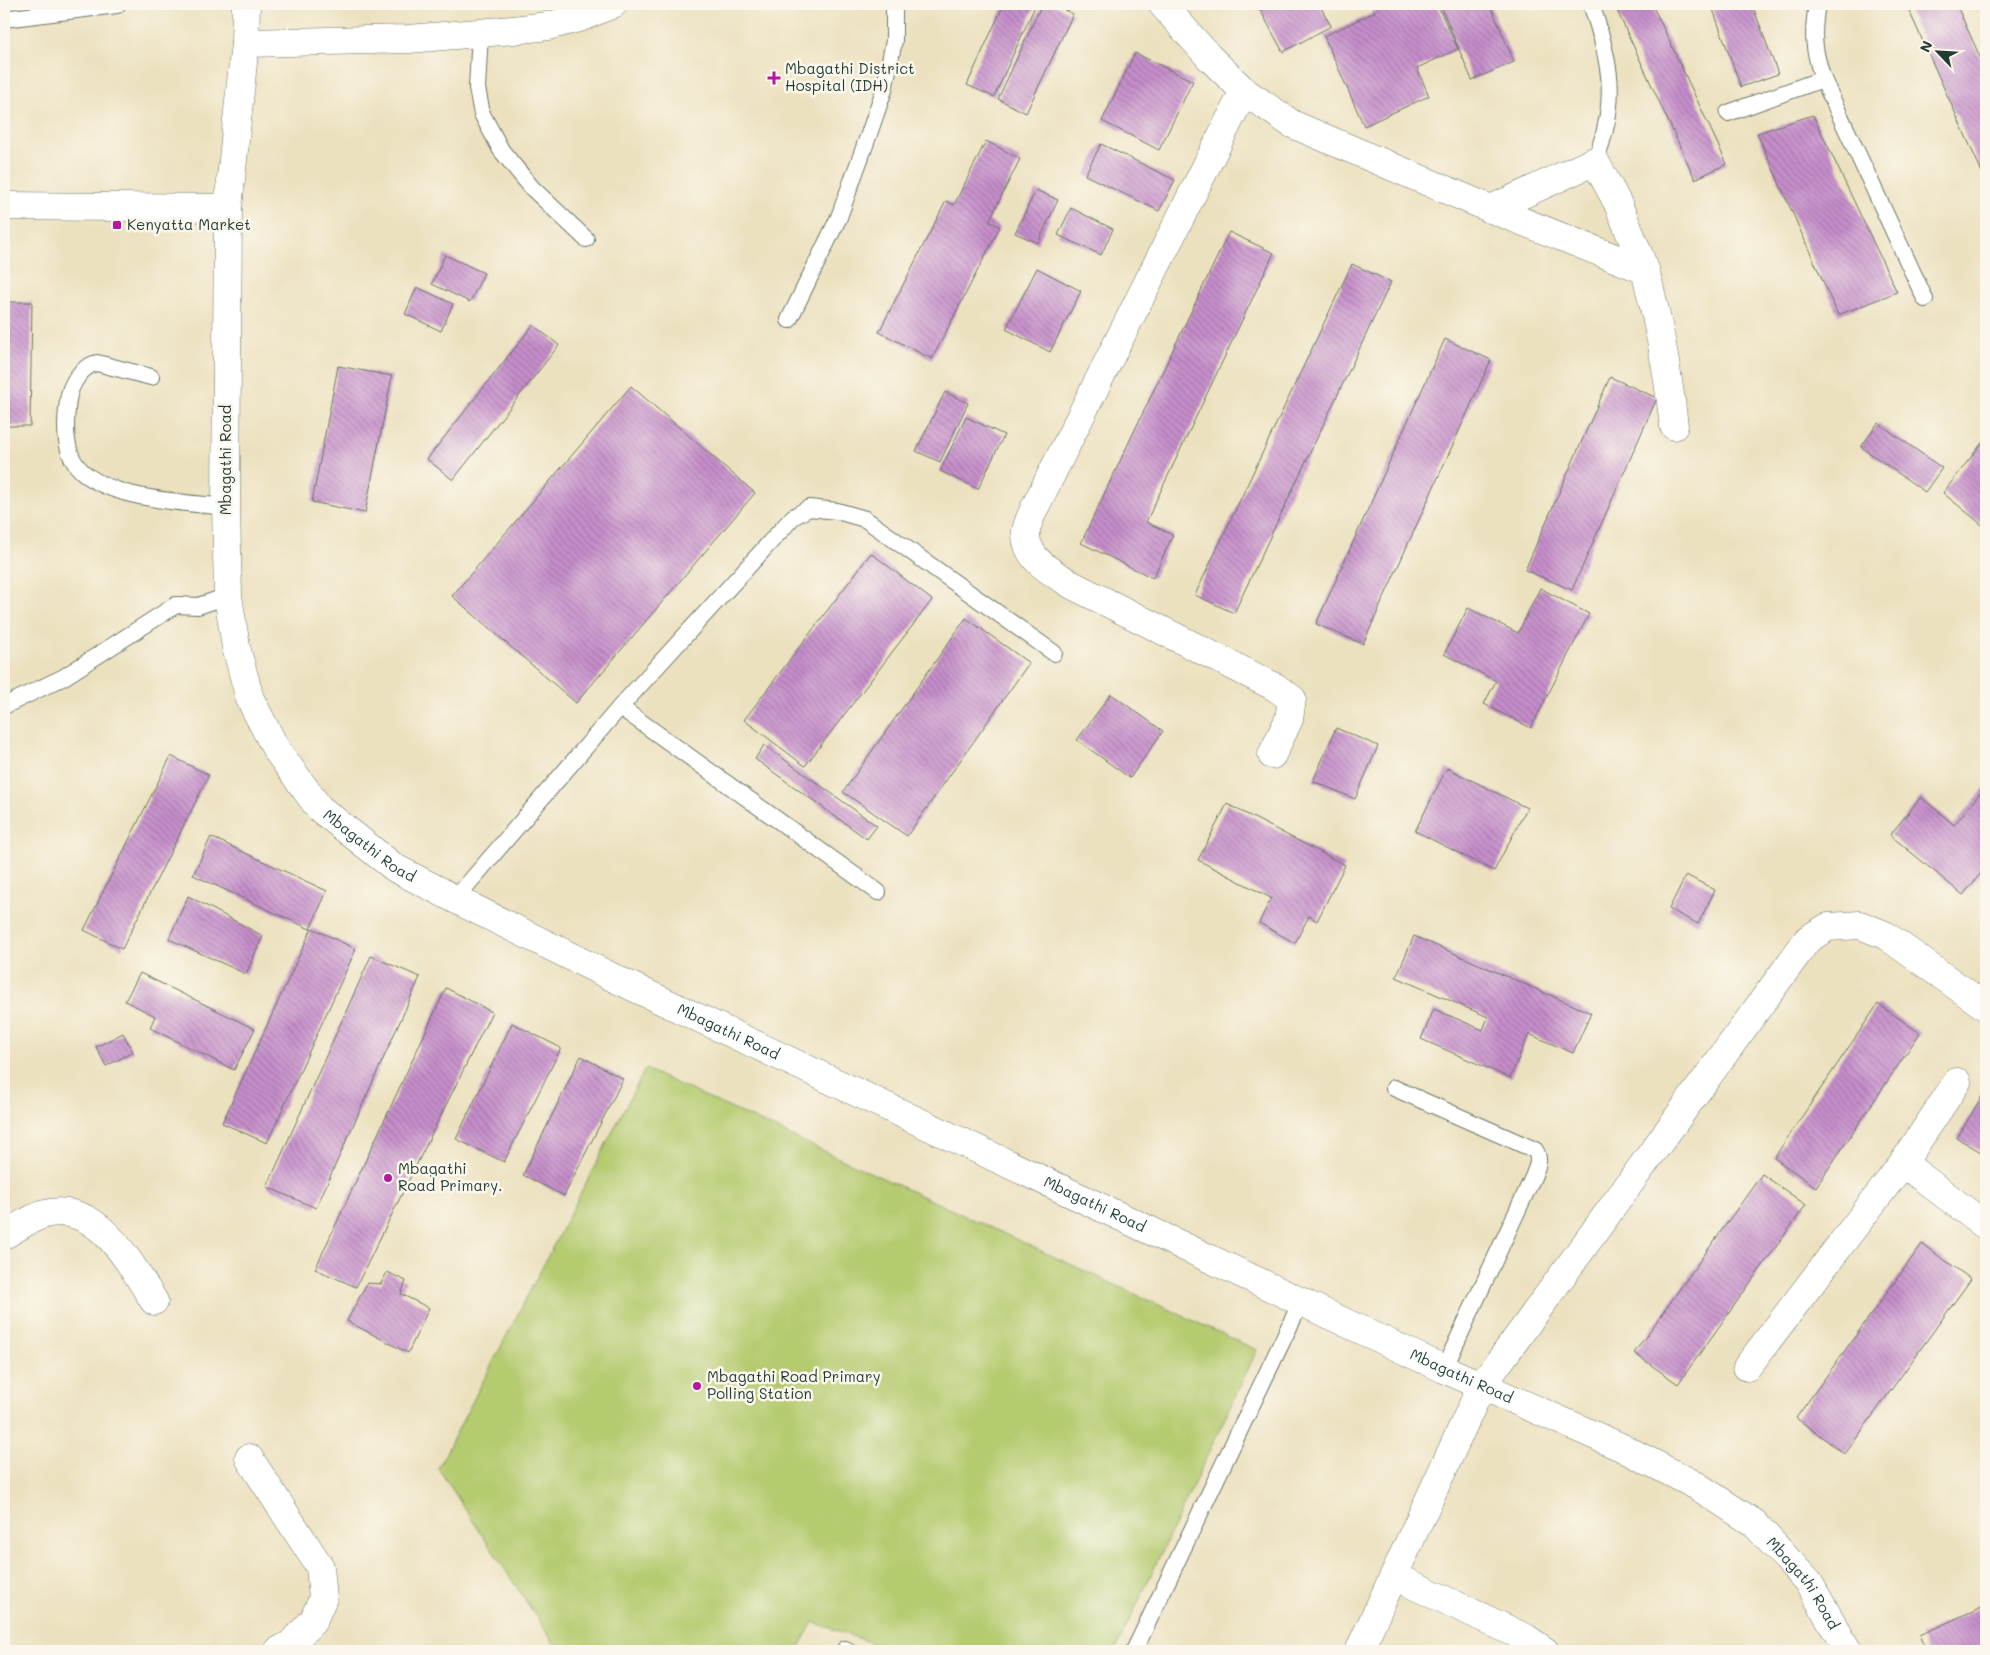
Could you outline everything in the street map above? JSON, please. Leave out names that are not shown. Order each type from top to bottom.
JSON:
[{"type":"street","name":"Mbagathi Road","points":[[246,4],[245,43],[228,208],[226,507],[228,596],[236,647],[250,699],[276,749],[319,808],[395,868],[618,980],[1482,1387],[1624,1448],[1697,1486],[1754,1523],[1809,1583],[1848,1651]]},
{"type":"street","points":[[245,43],[390,40],[548,26],[579,18],[613,4]]},
{"type":"street","points":[[1162,4],[1209,57],[1244,92],[1292,124],[1491,209],[1645,270]]},
{"type":"street","points":[[1244,92],[1034,509],[1026,531],[1028,549],[1040,565],[1072,585],[1275,686],[1292,699],[1289,719],[1272,755]]},
{"type":"street","points":[[1491,209],[1595,160],[1618,204],[1645,270],[1658,319],[1674,426]]},
{"type":"street","points":[[4,206],[228,208]]},
{"type":"street","points":[[1359,1651],[1482,1387],[1808,939],[1828,927],[1860,925],[1885,935],[1986,1007]]},
{"type":"street","points":[[1747,1367],[1903,1163],[1957,1082]]},
{"type":"street","points":[[1903,1163],[1986,1226]]},
{"type":"street","points":[[4,1235],[31,1219],[46,1214],[78,1215],[110,1238],[127,1259],[154,1301]]},
{"type":"street","points":[[249,1458],[320,1567],[323,1598],[313,1621],[291,1644],[278,1651]]},
{"type":"street","points":[[1394,1576],[1526,1638],[1545,1651]]},
{"type":"lane","points":[[789,320],[839,216],[884,90],[894,41],[894,4]]},
{"type":"lane","points":[[1591,4],[1603,39],[1609,66],[1610,97],[1608,122],[1595,160]]},
{"type":"lane","points":[[1817,4],[1813,27],[1814,53],[1823,79],[1925,299]]},
{"type":"lane","points":[[4,19],[117,5]]},
{"type":"lane","points":[[480,33],[477,88],[482,114],[501,150],[532,188],[586,239]]},
{"type":"lane","points":[[1728,114],[1823,79]]},
{"type":"lane","points":[[151,377],[97,363],[90,364],[80,372],[69,394],[65,423],[70,454],[85,476],[108,488],[147,498],[226,507]]},
{"type":"lane","points":[[455,899],[620,707],[793,517],[809,508],[837,511],[865,519],[1054,653]]},
{"type":"lane","points":[[4,706],[64,677],[176,605],[198,606],[228,596]]},
{"type":"lane","points":[[620,707],[878,892]]},
{"type":"lane","points":[[1394,1088],[1535,1150],[1538,1154],[1539,1160],[1533,1177],[1444,1369]]},
{"type":"lane","points":[[1134,1651],[1301,1302]]},
{"type":"green space","points":[[645,1069],[1257,1350],[1115,1651],[894,1651],[813,1622],[797,1651],[559,1651],[438,1468]]},
{"type":"building","points":[[1004,4],[1036,4],[994,97],[967,85]]},
{"type":"building","points":[[1042,4],[1052,4],[1073,14],[1026,113],[998,99]]},
{"type":"building","points":[[1257,4],[1319,4],[1331,26],[1283,52]]},
{"type":"building","points":[[1371,4],[1437,4],[1458,49],[1417,68],[1429,96],[1364,126],[1324,36],[1375,12]]},
{"type":"building","points":[[1440,4],[1490,4],[1514,62],[1472,80]]},
{"type":"building","points":[[1614,4],[1652,4],[1727,164],[1695,179]]},
{"type":"building","points":[[1711,4],[1752,4],[1778,74],[1741,87]]},
{"type":"building","points":[[1906,4],[1956,4],[1986,70],[1986,181]]},
{"type":"building","points":[[1135,53],[1193,81],[1159,150],[1102,121]]},
{"type":"building","points":[[1813,115],[1897,292],[1838,315],[1757,133]]},
{"type":"building","points":[[986,141],[1020,159],[989,221],[1000,227],[932,359],[879,332],[946,201],[954,205]]},
{"type":"building","points":[[1101,144],[1175,180],[1159,211],[1085,175]]},
{"type":"building","points":[[1036,190],[1058,200],[1038,243],[1015,233]]},
{"type":"building","points":[[1071,208],[1113,229],[1101,255],[1058,235]]},
{"type":"building","points":[[1229,232],[1274,253],[1146,522],[1173,535],[1153,578],[1081,543]]},
{"type":"building","points":[[445,255],[484,273],[470,302],[432,284]]},
{"type":"building","points":[[1352,264],[1391,282],[1234,613],[1195,595]]},
{"type":"building","points":[[1037,268],[1081,291],[1050,352],[1006,329]]},
{"type":"building","points":[[417,287],[453,304],[441,331],[405,314]]},
{"type":"building","points":[[4,302],[32,302],[30,426],[4,426]]},
{"type":"building","points":[[533,325],[559,345],[453,480],[427,459]]},
{"type":"building","points":[[1445,339],[1491,360],[1363,644],[1316,624]]},
{"type":"building","points":[[338,366],[392,376],[365,513],[312,502]]},
{"type":"building","points":[[1610,377],[1657,398],[1572,590],[1525,570]]},
{"type":"building","points":[[631,386],[755,493],[576,703],[452,596]]},
{"type":"building","points":[[945,392],[968,403],[940,462],[916,451]]},
{"type":"building","points":[[966,417],[1004,435],[978,489],[940,471]]},
{"type":"building","points":[[1878,423],[1942,468],[1925,492],[1861,447]]},
{"type":"building","points":[[1986,438],[1986,528],[1943,493]]},
{"type":"building","points":[[871,553],[932,600],[805,766],[744,720]]},
{"type":"building","points":[[1540,588],[1589,614],[1531,728],[1484,704],[1496,681],[1444,654],[1468,608],[1518,633]]},
{"type":"building","points":[[966,618],[1029,663],[907,836],[843,792]]},
{"type":"building","points":[[1111,694],[1163,731],[1130,778],[1077,740]]},
{"type":"building","points":[[1336,728],[1378,746],[1355,799],[1313,781]]},
{"type":"building","points":[[764,745],[877,826],[867,839],[755,759]]},
{"type":"building","points":[[171,756],[209,775],[122,949],[84,930]]},
{"type":"building","points":[[1447,768],[1527,808],[1494,871],[1415,831]]},
{"type":"building","points":[[1986,786],[1986,867],[1963,895],[1890,835],[1921,797],[1954,825]]},
{"type":"building","points":[[1227,804],[1345,865],[1317,921],[1309,916],[1295,943],[1259,923],[1271,898],[1198,860]]},
{"type":"building","points":[[211,837],[327,891],[310,929],[193,875]]},
{"type":"building","points":[[1686,875],[1715,890],[1698,924],[1669,909]]},
{"type":"building","points":[[188,896],[263,936],[246,974],[169,939]]},
{"type":"building","points":[[312,928],[356,949],[267,1143],[222,1123]]},
{"type":"building","points":[[1414,936],[1591,1013],[1573,1053],[1529,1034],[1510,1078],[1421,1039],[1434,1009],[1483,1030],[1488,1017],[1396,977]]},
{"type":"building","points":[[371,956],[420,977],[316,1208],[267,1187]]},
{"type":"building","points":[[140,973],[255,1029],[234,1070],[150,1028],[155,1016],[125,1001]]},
{"type":"building","points":[[446,988],[492,1012],[356,1287],[315,1269]]},
{"type":"building","points":[[1878,1004],[1920,1033],[1816,1187],[1774,1158]]},
{"type":"building","points":[[512,1023],[561,1048],[504,1162],[456,1139]]},
{"type":"building","points":[[123,1033],[133,1052],[106,1066],[96,1047]]},
{"type":"building","points":[[581,1056],[623,1079],[564,1196],[523,1175]]},
{"type":"building","points":[[1982,1096],[1986,1099],[1986,1155],[1957,1138]]},
{"type":"building","points":[[1762,1174],[1806,1205],[1678,1384],[1634,1353]]},
{"type":"building","points":[[1922,1244],[1971,1279],[1845,1454],[1796,1418]]},
{"type":"building","points":[[387,1272],[406,1281],[401,1294],[429,1308],[408,1353],[347,1321],[367,1283],[381,1284]]},
{"type":"building","points":[[1986,1605],[1986,1651],[1927,1651],[1920,1635]]},
{"type":"place","name":"Mbagathi District Hospital (IDH)","points":[[774,78]]},
{"type":"place","name":"Kenyatta Market","points":[[117,225]]},
{"type":"place","name":"Mbagathi Road Primary.","points":[[388,1178]]},
{"type":"place","name":"Mbagathi Road Primary Polling Station","points":[[697,1386]]}]
